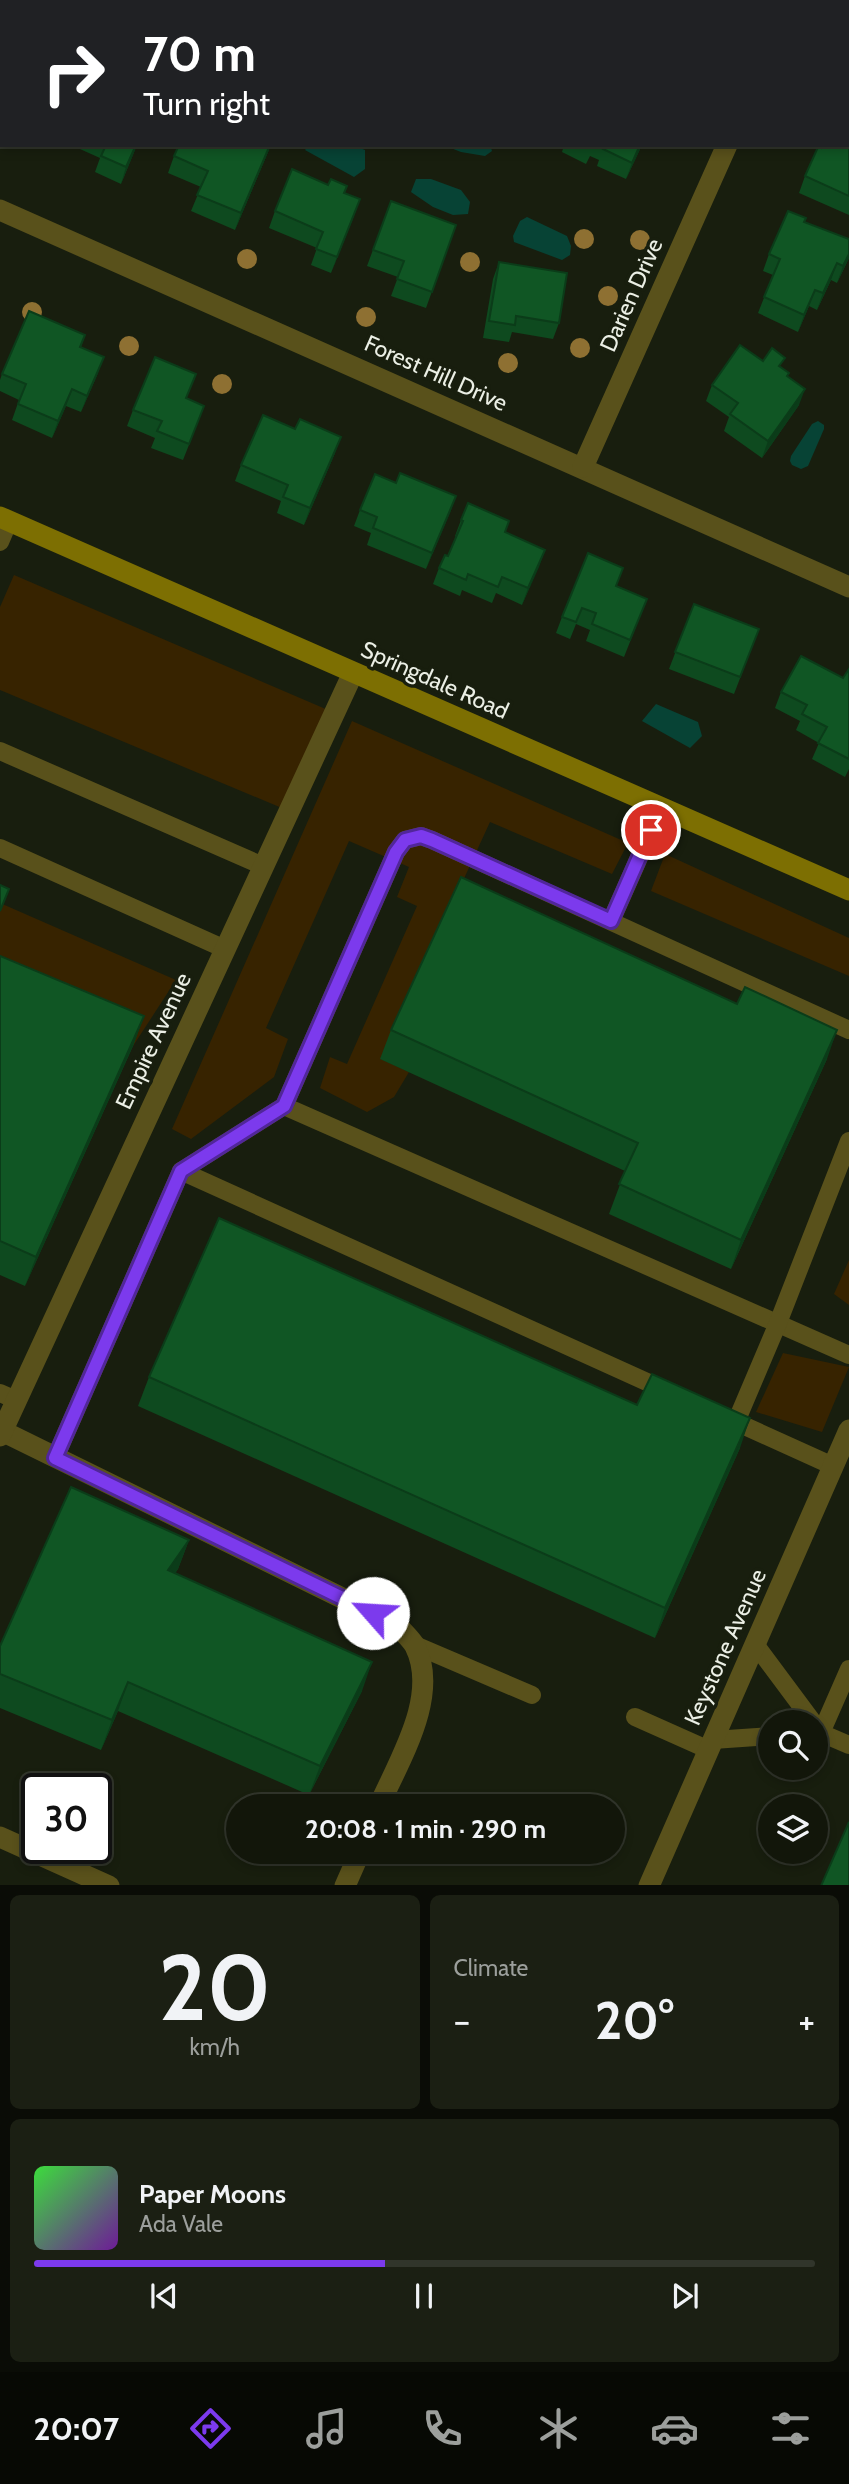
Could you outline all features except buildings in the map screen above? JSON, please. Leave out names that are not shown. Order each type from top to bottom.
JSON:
[{"type":"main road","name":"Springdale Road","points":[[5,519],[849,890]]},
{"type":"street","name":"Darien Drive","points":[[583,467],[726,147]]},
{"type":"street","name":"Forest Hill Drive","points":[[0,210],[849,587]]},
{"type":"street","name":"Empire Avenue","points":[[1,1434],[8,1396],[225,949],[354,673]]},
{"type":"street","name":"Keystone Avenue","points":[[649,1885],[849,1430]]},
{"type":"street","points":[[1,1434],[397,1625],[415,1645],[421,1669],[423,1696],[418,1716],[384,1794]]},
{"type":"street","points":[[0,1837],[109,1885]]},
{"type":"street","points":[[345,1885],[354,1864]]},
{"type":"lane","points":[[0,542],[5,519]]},
{"type":"lane","points":[[0,751],[263,866]]},
{"type":"lane","points":[[611,921],[661,808]]},
{"type":"lane","points":[[55,1458],[181,1171],[284,1106],[396,852],[405,840],[421,836],[432,840],[849,1030]]},
{"type":"lane","points":[[0,848],[225,949]]},
{"type":"lane","points":[[284,1106],[849,1355]]},
{"type":"lane","points":[[736,1422],[849,1141]]},
{"type":"lane","points":[[181,1171],[685,1399]]},
{"type":"lane","points":[[711,1411],[833,1466]]},
{"type":"lane","points":[[755,1644],[803,1710]]},
{"type":"lane","points":[[415,1645],[532,1695]]},
{"type":"lane","points":[[826,1710],[849,1669]]},
{"type":"lane","points":[[635,1717],[711,1745],[758,1738]]},
{"type":"lane","points":[[828,1734],[849,1745]]},
{"type":"shaded area","points":[[14,575],[335,713],[289,811],[0,690],[0,607]]},
{"type":"shaded area","points":[[352,721],[628,843],[612,874],[490,822],[381,1059],[409,1072],[394,1097],[367,1112],[320,1088],[330,1057],[347,1064],[417,906],[397,897],[409,867],[349,841],[266,1028],[288,1039],[274,1077],[191,1139],[172,1129]]},
{"type":"shaded area","points":[[665,854],[849,938],[849,976],[651,891]]},
{"type":"shaded area","points":[[0,903],[176,980],[133,1046],[0,989]]},
{"type":"shaded area","points":[[849,1260],[849,1305],[834,1294]]},
{"type":"shaded area","points":[[783,1353],[849,1367],[822,1432],[756,1412]]},
{"type":"water","points":[[307,147],[357,147],[365,150],[365,169],[354,177],[305,150]]},
{"type":"water","points":[[448,147],[491,147],[492,151],[485,156]]},
{"type":"water","points":[[416,179],[431,179],[461,190],[470,202],[468,214],[453,215],[433,207],[411,192]]},
{"type":"water","points":[[527,217],[567,236],[571,246],[570,255],[562,260],[514,242],[513,236],[520,221]]},
{"type":"water","points":[[818,421],[824,425],[824,429],[808,466],[801,469],[792,465],[791,456],[812,424]]},
{"type":"water","points":[[656,704],[698,722],[702,736],[690,748],[642,721]]},
{"type":"route","points":[[373,1613],[55,1458],[181,1171],[284,1106],[396,852],[405,840],[413,836],[432,840],[611,921],[651,830]]}]
